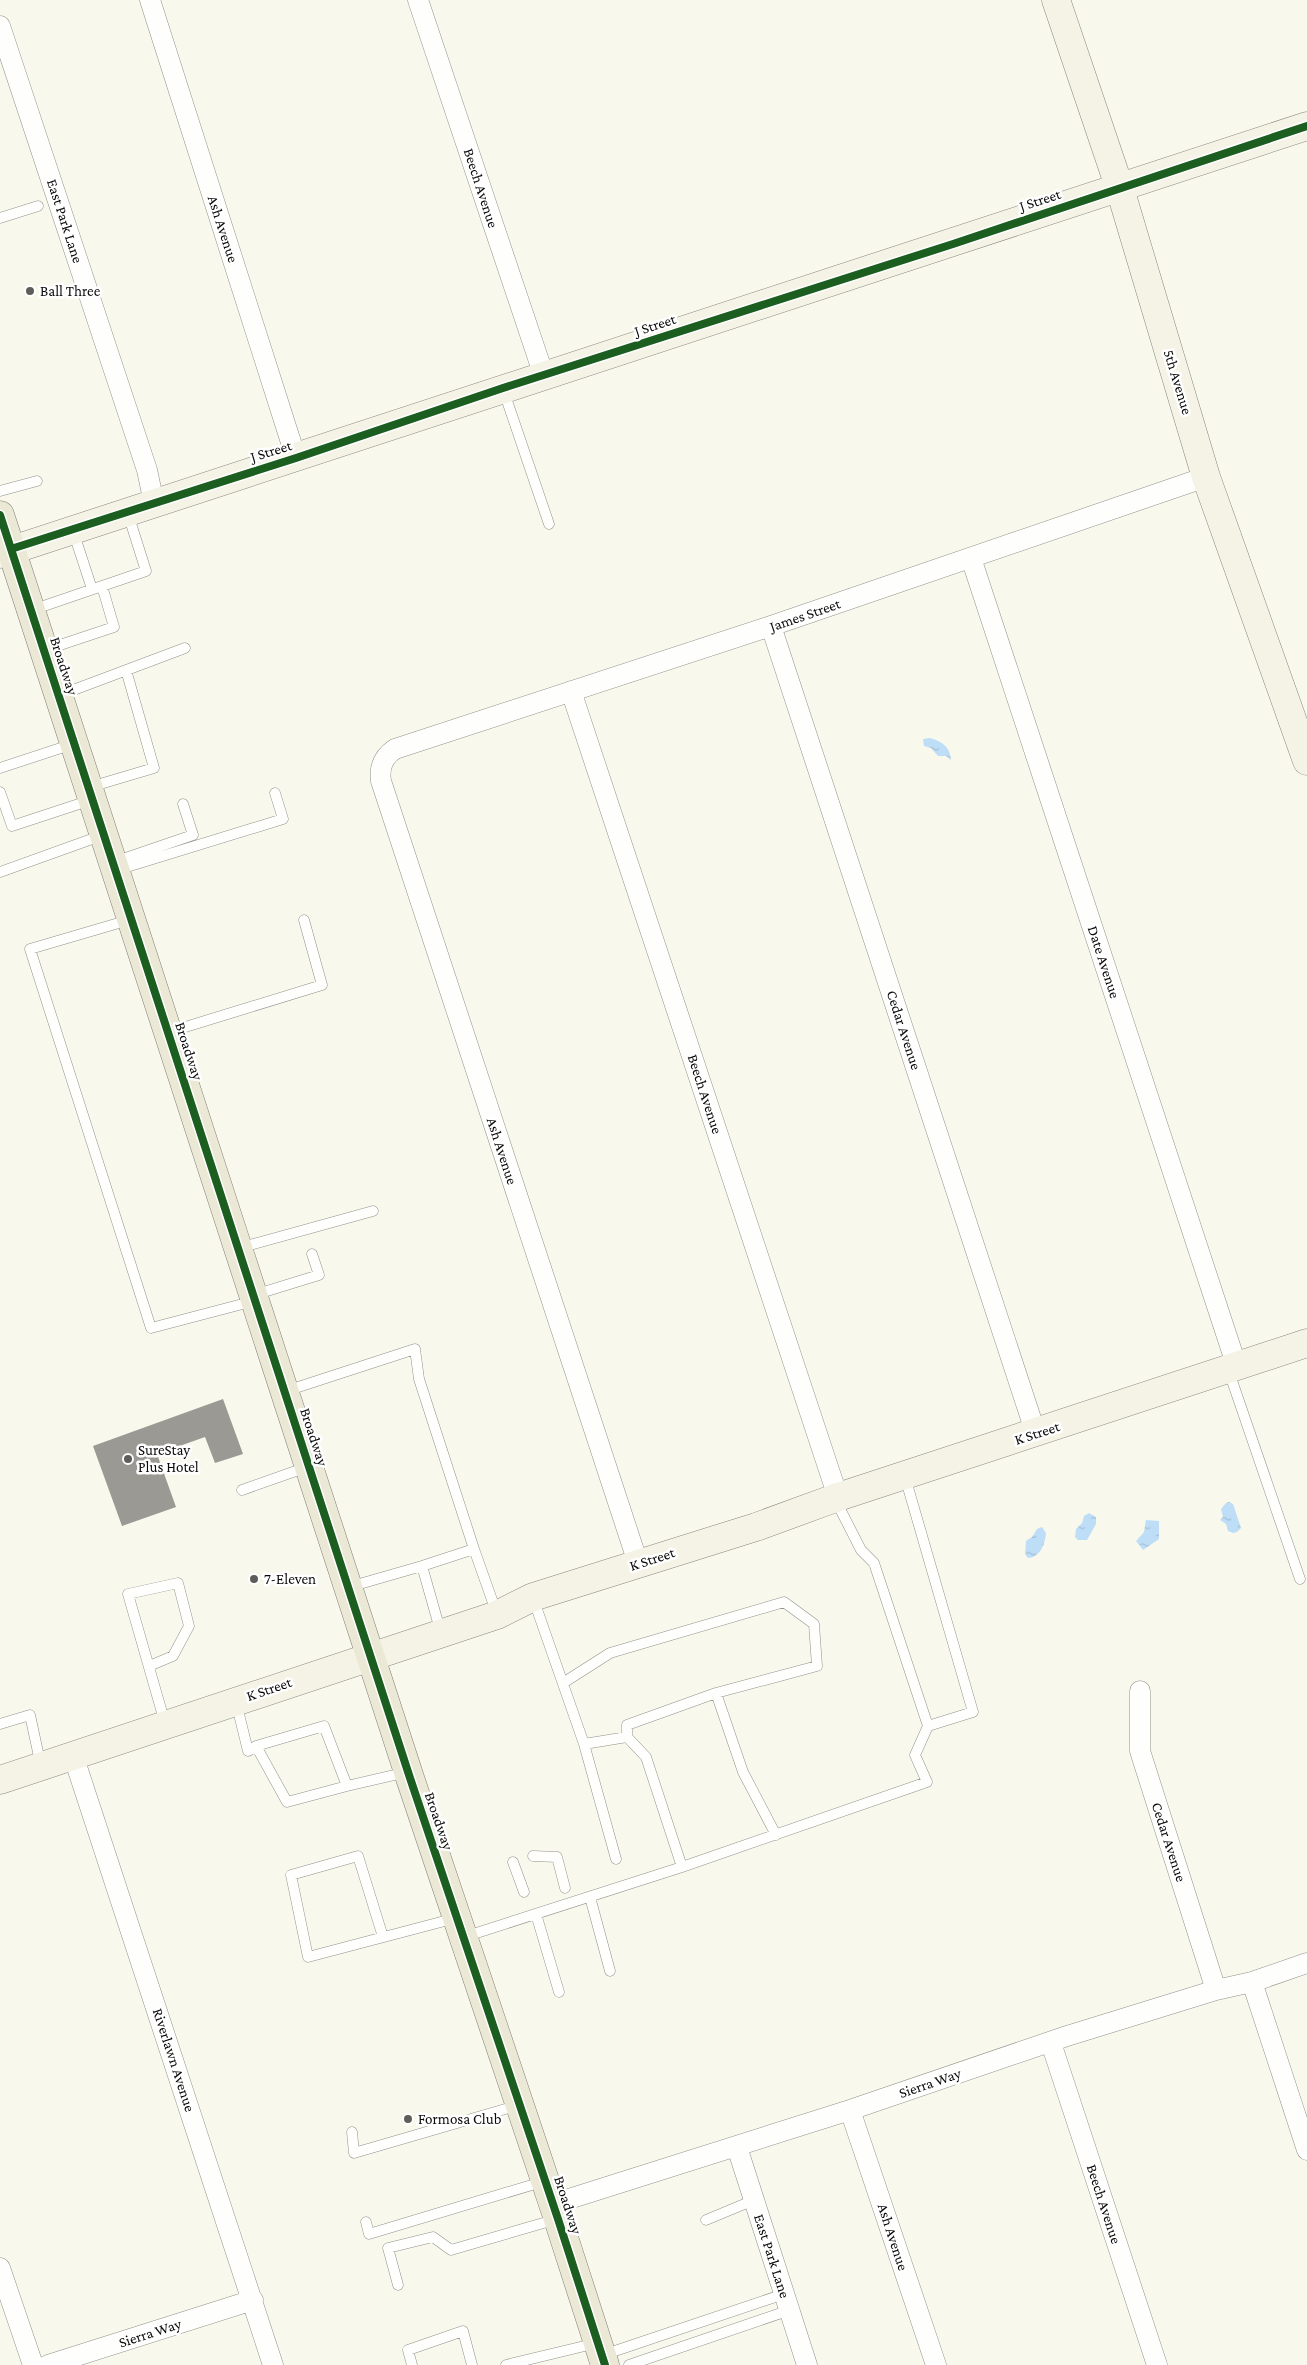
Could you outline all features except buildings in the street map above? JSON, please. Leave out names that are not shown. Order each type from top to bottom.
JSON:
[{"type":"main road","name":"Broadway","points":[[0,515],[4,551],[31,610],[408,1772],[602,2354]]},
{"type":"street","name":"Ash Avenue","points":[[150,0],[296,458]]},
{"type":"street","name":"Beech Avenue","points":[[418,0],[544,376]]},
{"type":"street","name":"5th Avenue","points":[[1056,0],[1120,188],[1206,477],[1301,722],[1307,761]]},
{"type":"street","name":"East Park Lane","points":[[0,26],[144,460],[154,503]]},
{"type":"street","name":"J Street","points":[[4,551],[296,458],[503,388],[1307,126]]},
{"type":"street","name":"James Street","points":[[402,747],[771,626],[1206,477]]},
{"type":"street","name":"Date Avenue","points":[[971,558],[1232,1368]]},
{"type":"street","name":"Cedar Avenue","points":[[771,626],[1036,1434]]},
{"type":"street","name":"Beech Avenue","points":[[571,691],[837,1498]]},
{"type":"street","name":"Ash Avenue","points":[[402,747],[395,749],[385,758],[381,765],[381,781],[638,1564]]},
{"type":"street","name":"K Street","points":[[0,1780],[370,1655],[497,1615],[533,1597],[756,1527],[837,1498],[1036,1434],[1307,1343]]},
{"type":"street","name":"Cedar Avenue","points":[[1140,1691],[1140,1751],[1216,1990]]},
{"type":"street","name":"Riverlawn Avenue","points":[[73,1755],[273,2365]]},
{"type":"street","name":"Sierra Way","points":[[552,2201],[737,2147],[1050,2043],[1216,1990],[1252,1982],[1307,1963]]},
{"type":"street","points":[[1252,1982],[1307,2150]]},
{"type":"street","name":"Beech Avenue","points":[[1050,2043],[1157,2365]]},
{"type":"street","name":"Ash Avenue","points":[[850,2110],[936,2365]]},
{"type":"street","name":"East Park Lane","points":[[737,2147],[807,2365]]},
{"type":"street","points":[[0,2268],[33,2365]]},
{"type":"street","name":"Sierra Way","points":[[48,2365],[253,2300]]},
{"type":"lane","points":[[0,218],[38,206]]},
{"type":"lane","points":[[503,388],[548,524]]},
{"type":"lane","points":[[0,491],[37,481]]},
{"type":"lane","points":[[31,610],[146,571],[127,511]]},
{"type":"lane","points":[[72,530],[92,589]]},
{"type":"lane","points":[[44,651],[114,627],[102,586]]},
{"type":"lane","points":[[59,695],[185,648]]},
{"type":"lane","points":[[0,792],[12,826],[154,768],[126,670]]},
{"type":"lane","points":[[0,768],[74,743]]},
{"type":"lane","points":[[114,866],[283,819],[275,793]]},
{"type":"lane","points":[[114,866],[193,835],[183,804]]},
{"type":"lane","points":[[0,872],[104,835]]},
{"type":"lane","points":[[132,919],[30,949],[151,1328],[254,1298],[319,1275],[312,1254]]},
{"type":"lane","points":[[168,1033],[322,985],[304,920]]},
{"type":"lane","points":[[238,1248],[373,1211]]},
{"type":"lane","points":[[285,1391],[416,1349],[419,1379],[497,1615]]},
{"type":"lane","points":[[1232,1368],[1300,1579]]},
{"type":"lane","points":[[242,1490],[309,1466]]},
{"type":"lane","points":[[904,1476],[973,1712],[928,1726]]},
{"type":"lane","points":[[383,1937],[358,1856],[291,1875],[308,1957],[383,1937],[460,1927],[536,1914],[682,1867],[927,1782],[915,1755],[928,1726],[874,1563],[861,1550],[837,1498]]},
{"type":"lane","points":[[348,1588],[474,1549]]},
{"type":"lane","points":[[422,1566],[441,1632]]},
{"type":"lane","points":[[149,1666],[173,1656],[189,1626],[178,1583],[128,1594],[165,1724]]},
{"type":"lane","points":[[533,1597],[584,1744],[616,1859]]},
{"type":"lane","points":[[563,1683],[610,1653],[784,1602],[814,1624],[817,1666],[716,1693],[627,1725],[627,1737],[646,1756],[682,1867]]},
{"type":"lane","points":[[716,1693],[743,1772],[776,1835]]},
{"type":"lane","points":[[236,1701],[248,1751],[256,1746],[324,1726],[347,1786]]},
{"type":"lane","points":[[0,1724],[30,1715],[41,1766]]},
{"type":"lane","points":[[584,1744],[627,1737]]},
{"type":"lane","points":[[256,1746],[287,1802],[408,1772]]},
{"type":"lane","points":[[533,1856],[557,1857],[564,1888]]},
{"type":"lane","points":[[513,1862],[524,1892]]},
{"type":"lane","points":[[590,1897],[610,1971]]},
{"type":"lane","points":[[536,1914],[559,1992]]},
{"type":"lane","points":[[352,2132],[354,2153],[520,2105]]},
{"type":"lane","points":[[706,2220],[754,2200]]},
{"type":"lane","points":[[366,2222],[369,2234],[552,2201]]},
{"type":"lane","points":[[398,2285],[388,2248],[433,2237],[451,2250],[552,2201]]},
{"type":"lane","points":[[506,2365],[602,2354],[787,2302]]},
{"type":"lane","points":[[629,2365],[787,2302]]},
{"type":"lane","points":[[412,2365],[408,2350],[462,2331],[472,2365]]},
{"type":"water","points":[[930,738],[939,741],[945,746],[951,760],[946,756],[938,756],[931,748],[924,746],[923,739]]},
{"type":"water","points":[[1229,1502],[1233,1504],[1241,1528],[1233,1533],[1228,1531],[1226,1524],[1220,1520],[1223,1517],[1221,1509]]},
{"type":"water","points":[[1089,1513],[1096,1517],[1096,1524],[1087,1540],[1078,1540],[1075,1537],[1076,1529],[1082,1523],[1084,1516]]},
{"type":"water","points":[[1146,1520],[1159,1521],[1159,1539],[1143,1550],[1136,1541],[1144,1532]]},
{"type":"water","points":[[1042,1527],[1046,1533],[1043,1546],[1039,1553],[1028,1558],[1025,1554],[1026,1541],[1032,1537],[1037,1529]]},
{"type":"cycle path","points":[[11,549],[296,458],[503,388],[953,244],[1307,126]]},
{"type":"cycle path","points":[[0,515],[410,1778],[605,2365]]},
{"type":"place","name":"Ball Three","points":[[30,291]]},
{"type":"place","name":"SureStay Plus Hotel","points":[[128,1459]]},
{"type":"place","name":"7-Eleven","points":[[254,1579]]},
{"type":"place","name":"Formosa Club","points":[[408,2119]]}]
